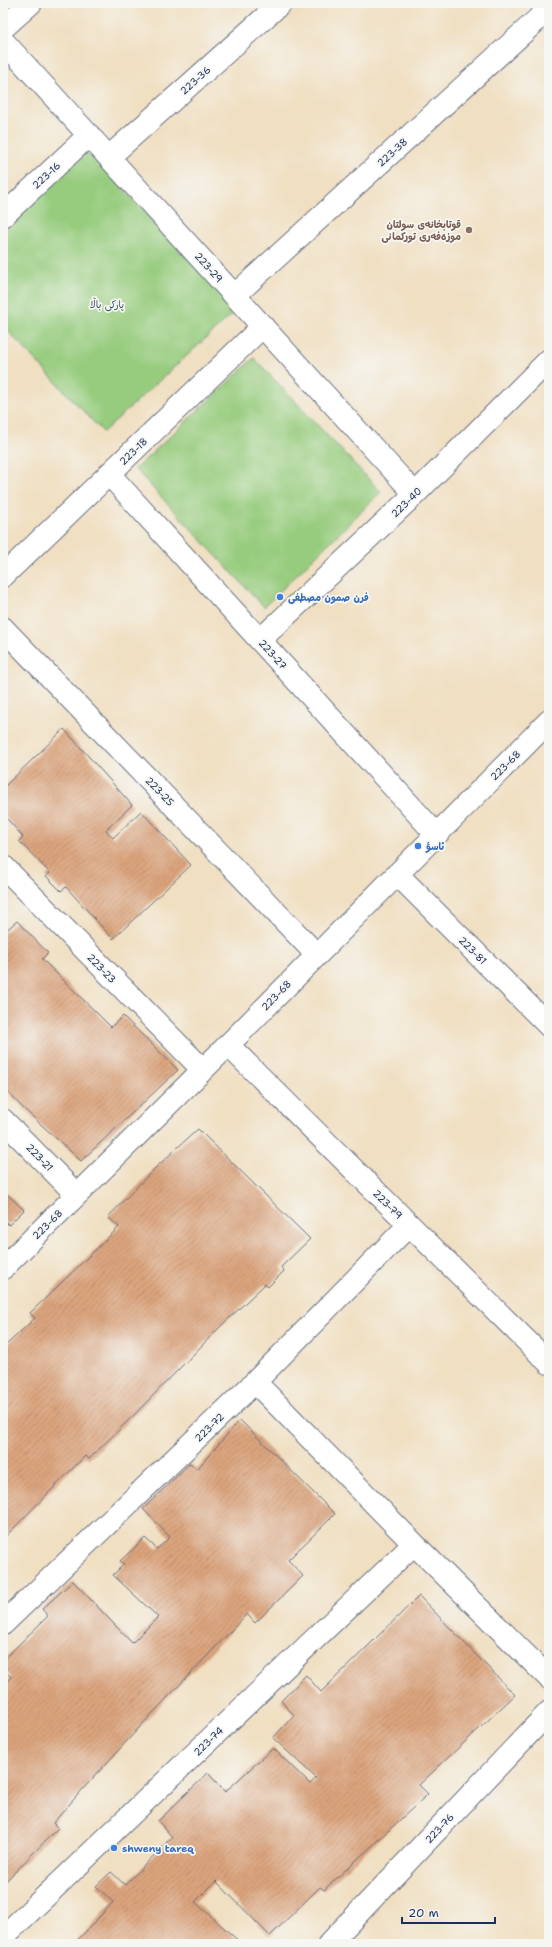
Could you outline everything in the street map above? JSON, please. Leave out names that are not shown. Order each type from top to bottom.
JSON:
[{"type":"street","points":[[3,28],[31,3]]},
{"type":"street","name":"223-36","points":[[110,157],[281,3]]},
{"type":"street","name":"223-38","points":[[235,295],[549,9]]},
{"type":"street","name":"223-29","points":[[3,41],[415,494]]},
{"type":"street","name":"223-16","points":[[3,216],[88,135]]},
{"type":"street","name":"223-18","points":[[3,576],[263,326]]},
{"type":"street","name":"223-40","points":[[260,640],[415,494],[549,360]]},
{"type":"street","name":"223-27","points":[[109,474],[436,834]]},
{"type":"street","name":"223-25","points":[[3,628],[316,954]]},
{"type":"street","name":"223-68","points":[[3,1268],[202,1069],[228,1045],[316,954],[549,721]]},
{"type":"street","name":"223-23","points":[[3,866],[202,1069]]},
{"type":"street","name":"223-81","points":[[397,874],[549,1026]]},
{"type":"street","name":"223-79","points":[[228,1045],[549,1363]]},
{"type":"street","name":"223-21","points":[[3,1120],[76,1194]]},
{"type":"street","name":"223-72","points":[[3,1624],[255,1382],[409,1225]]},
{"type":"street","points":[[255,1382],[414,1544],[549,1678]]},
{"type":"street","name":"223-74","points":[[3,1938],[414,1544]]},
{"type":"street","name":"223-76","points":[[329,1944],[549,1712]]},
{"type":"green space","name":"پارکی باڵا","points":[[86,149],[237,310],[103,432],[3,326],[3,232]]},
{"type":"green space","points":[[254,358],[381,492],[264,607],[135,469]]},
{"type":"building","points":[[64,729],[132,805],[106,830],[113,838],[141,811],[191,865],[113,939],[66,887],[61,891],[46,876],[50,873],[19,841],[23,837],[3,814],[3,788]]},
{"type":"building","points":[[17,921],[48,953],[42,959],[111,1027],[123,1016],[178,1070],[81,1161],[23,1108],[3,1087],[3,933]]},
{"type":"building","points":[[198,1129],[310,1239],[281,1267],[284,1271],[268,1287],[265,1284],[222,1325],[89,1459],[85,1456],[3,1539],[3,1348],[35,1318],[30,1313],[119,1227],[108,1217],[153,1170]]},
{"type":"building","points":[[3,1190],[24,1210],[9,1225],[4,1220],[3,1222]]},
{"type":"building","points":[[240,1420],[335,1514],[288,1560],[303,1576],[255,1623],[247,1614],[82,1790],[53,1823],[58,1828],[3,1884],[3,1685],[11,1677],[3,1669],[3,1660],[48,1616],[42,1609],[73,1581],[132,1643],[158,1617],[113,1575],[124,1564],[120,1561],[145,1538],[157,1549],[170,1537],[143,1509],[190,1463],[197,1469]]},
{"type":"building","points":[[419,1596],[515,1695],[419,1785],[428,1794],[324,1890],[320,1887],[270,1936],[216,1881],[195,1902],[242,1944],[74,1944],[113,1902],[96,1886],[111,1872],[125,1885],[172,1837],[158,1821],[208,1773],[225,1792],[273,1748],[310,1784],[316,1778],[273,1738],[294,1715],[281,1701],[306,1675],[321,1692]]},
{"type":"place","name":"قوتابخانەی سولتان موزەفەری تورکمانی","points":[[469,230]]},
{"type":"place","name":"فرن صمون مصطفى","points":[[280,597]]},
{"type":"place","name":"ئاسؤ","points":[[418,846]]},
{"type":"place","name":"shweny tareq","points":[[114,1848]]}]
